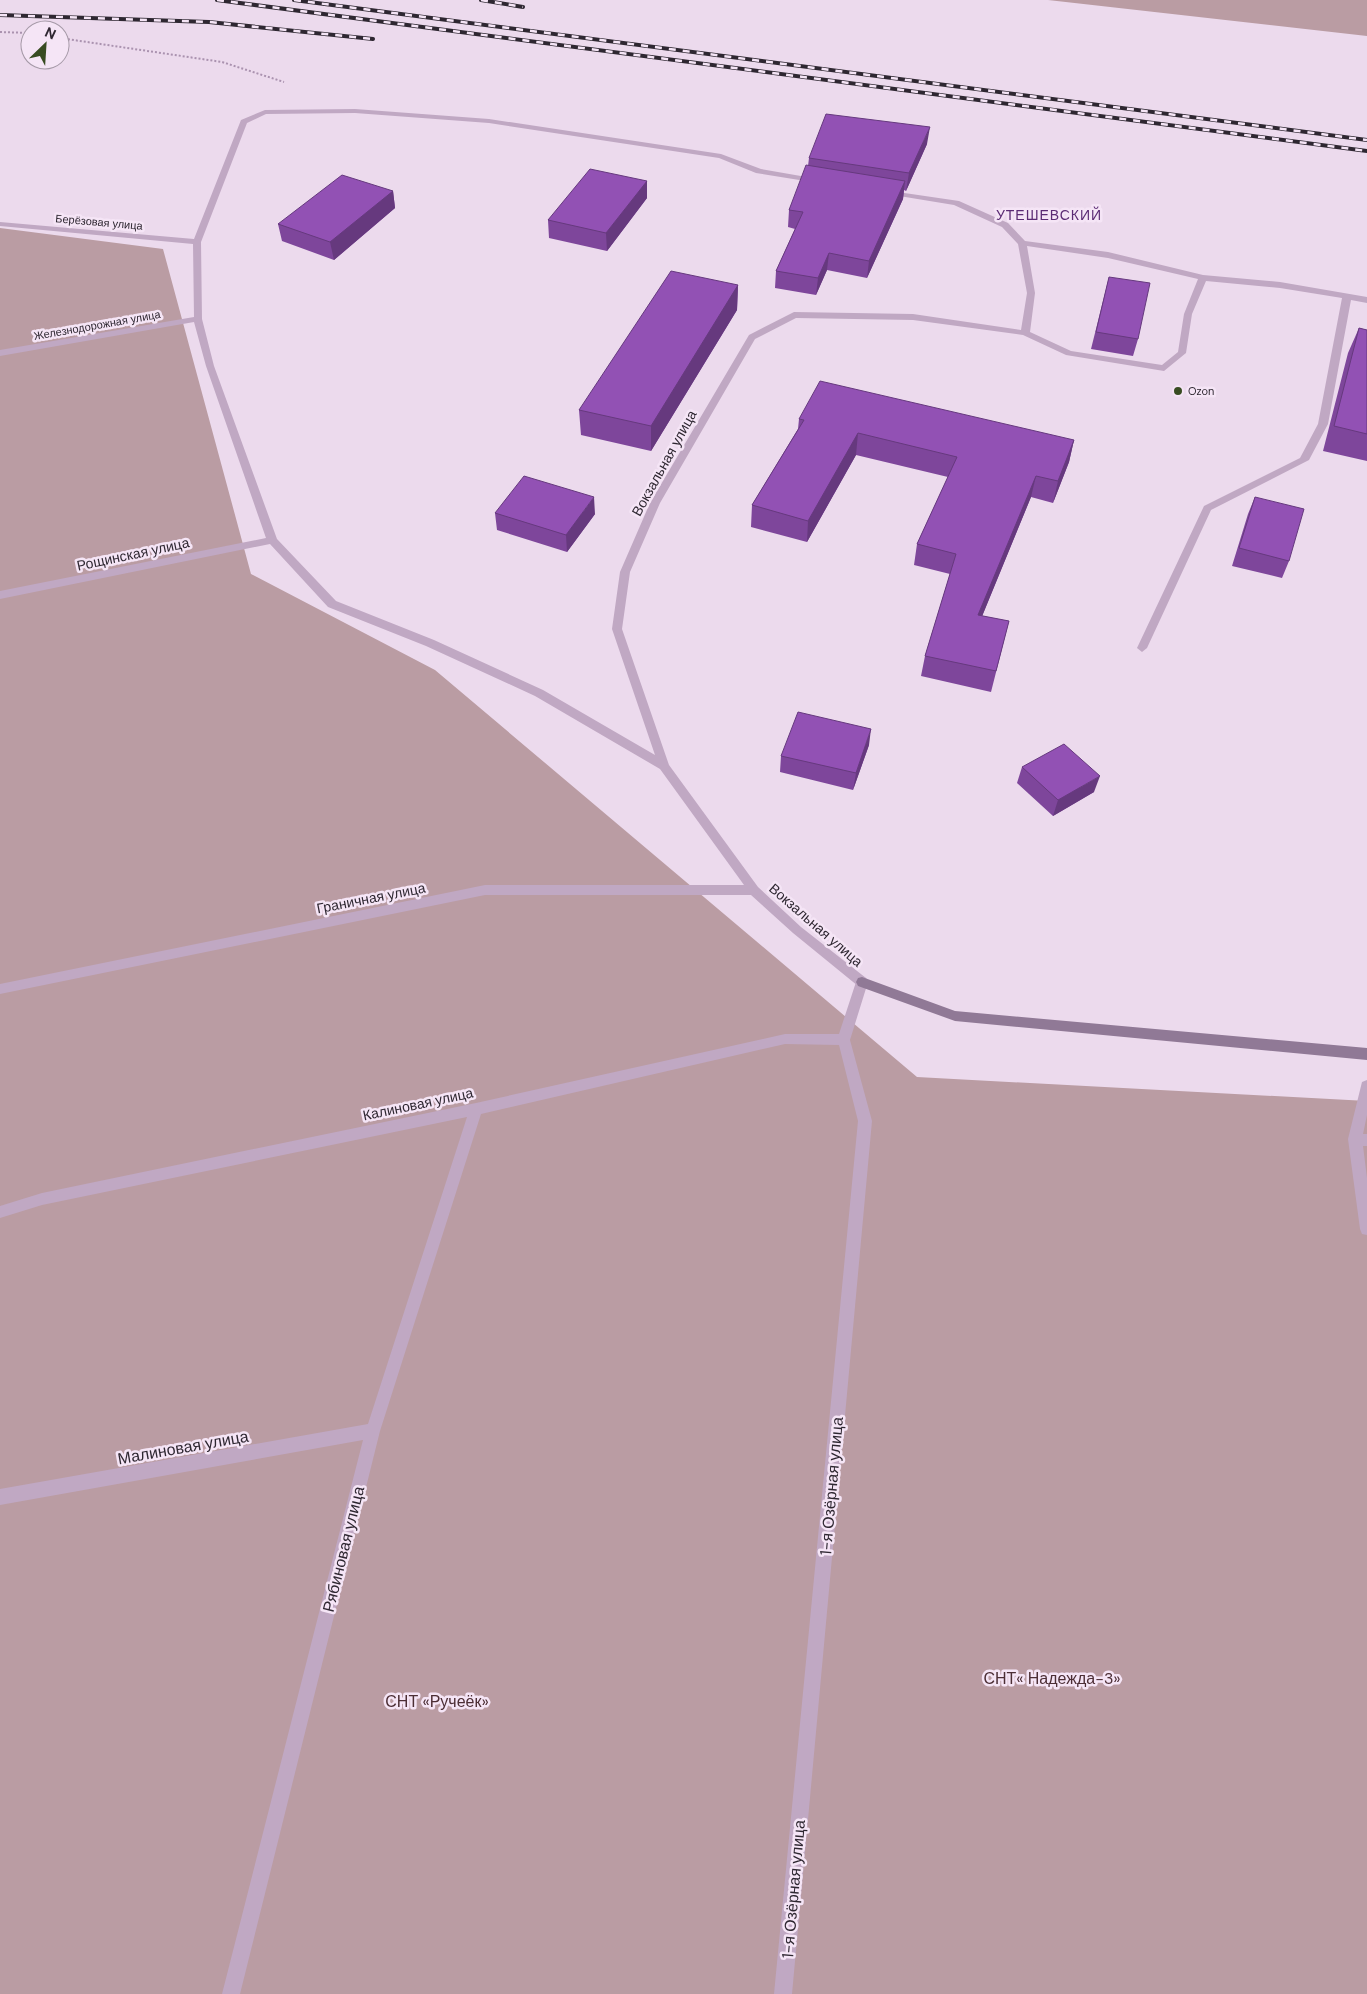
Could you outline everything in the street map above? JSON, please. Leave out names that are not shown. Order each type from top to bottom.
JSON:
[{"type":"street","points":[[664,766],[539,694],[430,643],[332,604],[272,540],[210,366],[198,319],[197,242],[244,122],[265,112],[355,111],[489,121],[720,156],[758,172],[823,182]]},
{"type":"street","points":[[880,191],[956,203],[1005,225],[1022,243],[1031,293],[1024,333]]},
{"type":"street","name":"Берёзовая улица","points":[[0,224],[197,242]]},
{"type":"street","points":[[1022,243],[1108,255],[1204,278],[1280,284],[1367,300]]},
{"type":"street","name":"Вокзальная улица","points":[[862,982],[797,930],[754,890],[664,766],[617,629],[624,572],[655,503],[752,337],[794,315],[913,317],[1024,333],[1069,354],[1164,368],[1182,353],[1188,314],[1204,278]]},
{"type":"street","points":[[1142,648],[1207,508],[1304,460],[1323,424],[1347,296]]},
{"type":"street","name":"Железнодорожная улица","points":[[0,354],[198,319]]},
{"type":"street","name":"Рощинская улица","points":[[0,596],[272,540]]},
{"type":"street","name":"Граничная улица","points":[[0,989],[485,890],[754,890]]},
{"type":"street","points":[[844,1040],[862,982],[955,1016],[1367,1054]]},
{"type":"street","name":"Калиновая улица","points":[[0,1212],[51,1197],[476,1109],[785,1039],[844,1040]]},
{"type":"street","name":"1-я Озёрная улица","points":[[783,1994],[865,1121],[844,1040]]},
{"type":"street","points":[[1367,1086],[1361,1140],[1367,1229]]},
{"type":"street","name":"Рябиновая улица","points":[[231,1994],[373,1431],[476,1109]]},
{"type":"street","name":"Малиновая улица","points":[[0,1497],[373,1431]]},
{"type":"path","points":[[0,32],[20,33]]},
{"type":"path","points":[[70,39],[222,62],[286,83]]},
{"type":"green space","points":[[1048,0],[1367,0],[1367,36]]},
{"type":"green space","name":"СНТ« Надежда-3»","points":[[0,228],[163,249],[251,574],[435,670],[917,1077],[1367,1101],[1367,1994],[0,1994]]},
{"type":"building","points":[[826,114],[930,127],[909,173],[809,158]]},
{"type":"building","points":[[806,165],[905,181],[869,261],[829,253],[818,278],[776,271],[803,212],[789,210]]},
{"type":"building","points":[[590,169],[647,181],[606,233],[548,220]]},
{"type":"building","points":[[342,175],[393,191],[330,242],[278,224]]},
{"type":"building","points":[[671,271],[738,285],[651,426],[579,410]]},
{"type":"building","points":[[1109,277],[1150,283],[1138,339],[1096,332]]},
{"type":"building","points":[[1359,328],[1367,330],[1367,434],[1334,426]]},
{"type":"building","points":[[820,381],[1074,440],[1058,481],[1036,476],[978,615],[1009,621],[996,671],[925,656],[956,554],[917,544],[957,457],[858,433],[808,521],[752,505],[804,420],[799,419]]},
{"type":"building","points":[[524,476],[594,497],[566,535],[495,513]]},
{"type":"building","points":[[1255,497],[1304,509],[1289,561],[1239,548]]},
{"type":"building","points":[[798,712],[871,729],[856,773],[781,756]]},
{"type":"building","points":[[1064,744],[1100,776],[1058,800],[1022,767]]},
{"type":"railway","points":[[217,0],[1367,151]]},
{"type":"railway","points":[[294,0],[1367,140]]},
{"type":"railway","points":[[481,0],[523,7]]},
{"type":"railway","points":[[0,15],[209,22],[373,39]]},
{"type":"place","name":"Ozon","points":[[1178,391]]},
{"type":"district","name":"УТЕШЕВСКИЙ","points":[[1049,215]]},
{"type":"park label","name":"СНТ «Ручеёк»","points":[[437,1701]]}]
